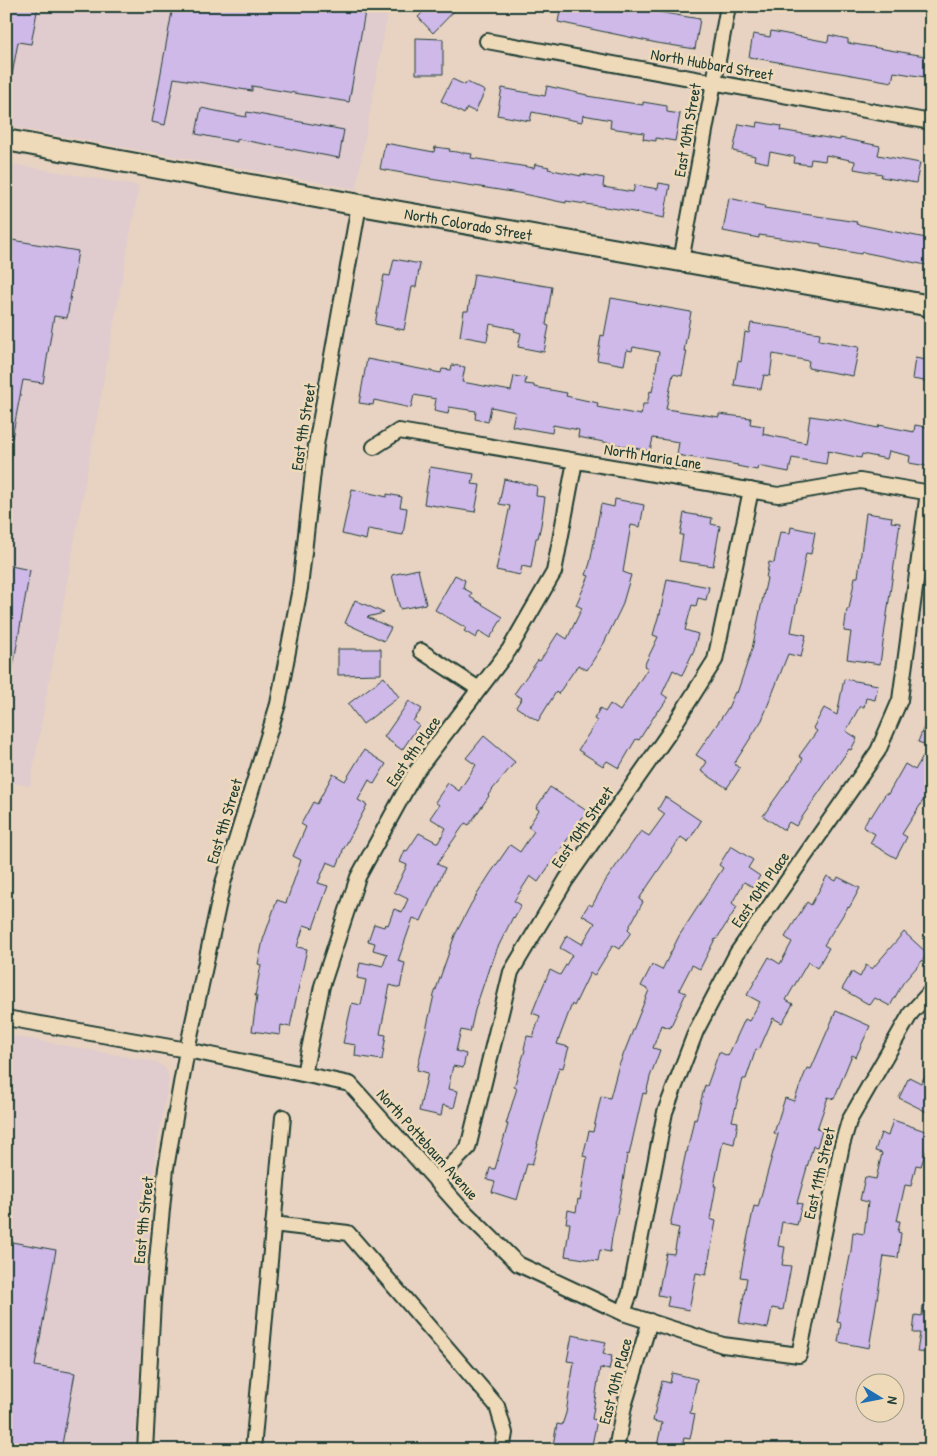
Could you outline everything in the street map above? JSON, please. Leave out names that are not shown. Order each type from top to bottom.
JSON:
[{"type":"street","name":"East 10th Street","points":[[681,261],[728,6]]},
{"type":"street","name":"North Hubbard Street","points":[[487,42],[931,122]]},
{"type":"street","name":"North Colorado Street","points":[[6,140],[359,205],[931,306]]},
{"type":"street","name":"East 9th Street","points":[[145,1450],[153,1301],[166,1168],[187,1050],[223,882],[278,704],[300,588],[316,445],[359,205]]},
{"type":"street","name":"North Maria Lane","points":[[374,447],[399,431],[778,495],[860,481],[929,492]]},
{"type":"street","name":"East 9th Place","points":[[304,1074],[322,986],[358,877],[415,773],[509,650],[554,572],[575,461]]},
{"type":"street","name":"East 10th Street","points":[[436,1180],[468,1148],[511,972],[566,880],[669,733],[715,660],[751,490]]},
{"type":"street","name":"East 10th Place","points":[[623,1312],[630,1293],[665,1112],[696,1031],[737,953],[878,751],[900,700],[929,492]]},
{"type":"street","points":[[420,651],[479,689]]},
{"type":"street","name":"East 11th Street","points":[[799,1355],[842,1144],[849,1121],[911,1013],[931,991]]},
{"type":"street","name":"North Pottebaum Avenue","points":[[6,1018],[187,1050],[350,1084],[458,1205],[518,1264],[623,1312],[723,1346],[799,1355]]},
{"type":"street","points":[[254,1450],[283,1116]]},
{"type":"street","points":[[273,1224],[348,1233],[497,1406],[505,1433],[502,1450]]},
{"type":"street","name":"East 10th Place","points":[[616,1450],[624,1406],[650,1321]]},
{"type":"shaded area","points":[[6,6],[389,6],[356,189],[6,126]]},
{"type":"shaded area","points":[[6,163],[139,186],[30,786],[6,782]]},
{"type":"shaded area","points":[[6,1035],[156,1062],[166,1069],[169,1079],[156,1151],[149,1222],[134,1450],[6,1450]]},
{"type":"building","points":[[6,6],[38,6],[31,44],[18,42],[12,75],[6,75]]},
{"type":"building","points":[[173,6],[366,6],[349,102],[252,86],[252,91],[174,78],[165,125],[152,122]]},
{"type":"building","points":[[429,6],[459,6],[433,33],[418,17]]},
{"type":"building","points":[[561,6],[653,6],[652,11],[700,19],[695,49],[558,22]]},
{"type":"building","points":[[771,31],[828,42],[829,35],[848,39],[848,43],[931,57],[931,78],[894,72],[892,82],[749,57],[753,34],[770,37]]},
{"type":"building","points":[[416,38],[443,39],[443,74],[416,74]]},
{"type":"building","points":[[452,79],[465,85],[467,82],[485,91],[475,112],[467,108],[464,114],[441,101]]},
{"type":"building","points":[[547,86],[587,96],[643,105],[643,102],[667,106],[667,112],[680,114],[675,141],[656,138],[656,141],[643,139],[644,133],[610,128],[611,120],[583,115],[582,122],[532,112],[530,121],[497,115],[502,88],[545,96]]},
{"type":"building","points":[[201,108],[246,117],[247,112],[344,130],[339,158],[237,139],[237,142],[196,134]]},
{"type":"building","points":[[758,122],[781,126],[780,130],[840,140],[840,138],[880,146],[878,155],[920,163],[916,183],[881,177],[882,174],[854,169],[855,161],[826,155],[825,161],[811,159],[810,165],[794,163],[795,157],[770,152],[768,163],[754,160],[755,156],[733,151],[739,124],[757,127]]},
{"type":"building","points":[[385,143],[434,152],[435,147],[450,149],[449,151],[472,154],[471,158],[534,168],[535,164],[549,167],[548,169],[581,176],[581,174],[604,178],[603,187],[633,192],[635,185],[658,189],[659,183],[670,185],[664,218],[566,201],[566,203],[380,169]]},
{"type":"building","points":[[729,198],[765,206],[764,208],[857,222],[856,224],[931,239],[931,266],[862,252],[861,254],[821,247],[821,244],[759,235],[759,238],[723,231]]},
{"type":"building","points":[[6,239],[78,251],[67,318],[54,316],[43,383],[23,380],[12,438],[6,437]]},
{"type":"building","points":[[394,259],[420,264],[416,287],[412,287],[404,330],[375,324],[384,275],[390,276]]},
{"type":"building","points":[[474,274],[552,287],[546,325],[549,326],[544,352],[518,347],[521,333],[514,331],[515,329],[490,324],[487,341],[460,336],[464,311],[468,311]]},
{"type":"building","points":[[611,298],[691,312],[684,351],[687,351],[682,376],[673,374],[666,409],[719,417],[719,414],[751,418],[750,424],[764,426],[763,434],[806,443],[810,416],[878,428],[879,425],[914,432],[915,425],[931,428],[931,445],[927,466],[909,463],[910,456],[889,451],[887,459],[862,454],[861,458],[828,451],[826,464],[792,458],[789,472],[758,466],[757,470],[677,455],[679,442],[653,438],[650,451],[578,437],[579,430],[553,425],[552,433],[512,426],[515,412],[491,407],[488,422],[475,419],[476,411],[449,407],[448,414],[434,411],[436,399],[414,395],[411,408],[374,400],[373,405],[359,403],[367,359],[441,373],[442,369],[451,370],[452,365],[465,367],[462,382],[511,391],[514,376],[526,378],[525,384],[534,385],[534,387],[567,393],[566,396],[598,403],[597,407],[641,415],[643,404],[647,404],[650,391],[652,392],[659,352],[633,347],[632,351],[627,350],[624,365],[597,360],[601,335],[604,336]]},
{"type":"building","points":[[751,323],[820,333],[819,340],[859,347],[853,376],[808,368],[809,361],[773,354],[770,376],[764,375],[761,389],[734,385],[738,361],[741,362],[745,332],[749,333]]},
{"type":"building","points":[[915,358],[931,361],[931,382],[912,379]]},
{"type":"building","points":[[430,467],[474,474],[472,484],[480,485],[475,512],[424,504]]},
{"type":"building","points":[[504,479],[537,486],[536,496],[545,497],[531,568],[522,566],[520,575],[496,570],[510,506],[499,504]]},
{"type":"building","points":[[352,489],[387,497],[387,494],[402,497],[400,507],[407,508],[403,535],[368,529],[366,540],[342,534]]},
{"type":"building","points":[[615,499],[644,505],[640,527],[631,525],[623,572],[631,575],[622,606],[604,643],[587,670],[578,665],[558,694],[556,692],[538,721],[516,707],[522,698],[514,694],[538,660],[540,661],[558,633],[567,639],[582,608],[576,605],[589,576],[586,575],[601,504],[614,507]]},
{"type":"building","points":[[684,513],[712,518],[711,524],[720,526],[713,566],[679,561],[683,535],[680,535]]},
{"type":"building","points":[[866,513],[892,517],[891,522],[900,523],[880,664],[847,659],[851,632],[844,631],[855,577],[858,577]]},
{"type":"building","points":[[791,527],[815,532],[811,554],[806,553],[791,632],[806,635],[801,657],[788,654],[762,720],[734,764],[740,768],[727,788],[701,771],[707,762],[696,755],[728,708],[735,692],[737,693],[752,649],[769,562],[774,563],[780,532],[790,533]]},
{"type":"building","points":[[6,565],[30,570],[12,673],[6,672]]},
{"type":"building","points":[[418,569],[426,604],[400,609],[392,575]]},
{"type":"building","points":[[455,575],[465,580],[463,588],[472,593],[470,597],[503,617],[490,638],[479,631],[476,638],[464,631],[466,628],[435,610]]},
{"type":"building","points":[[667,579],[709,587],[706,600],[698,598],[696,606],[692,605],[685,630],[698,634],[694,650],[682,675],[673,670],[662,694],[668,698],[639,740],[636,739],[619,768],[607,761],[603,766],[578,750],[597,721],[594,719],[600,708],[605,712],[610,704],[620,711],[648,668],[644,666],[658,637],[653,635],[660,614]]},
{"type":"building","points":[[355,600],[384,613],[367,617],[391,628],[384,641],[345,623]]},
{"type":"building","points":[[338,649],[381,649],[381,674],[338,675]]},
{"type":"building","points":[[384,677],[399,697],[363,724],[348,704]]},
{"type":"building","points":[[844,679],[878,685],[875,700],[866,698],[864,707],[860,706],[846,731],[857,738],[851,750],[849,749],[796,826],[789,822],[784,830],[763,816],[803,759],[799,756],[817,731],[813,728],[824,708],[837,715]]},
{"type":"building","points":[[409,701],[422,709],[413,721],[419,725],[402,750],[384,737]]},
{"type":"building","points":[[930,711],[931,799],[926,796],[902,834],[907,837],[896,858],[870,843],[875,834],[863,827],[886,793],[888,794],[905,764],[915,770],[929,746],[918,742]]},
{"type":"building","points":[[484,736],[515,762],[488,795],[469,825],[465,823],[437,864],[445,868],[421,921],[413,918],[398,961],[405,963],[400,988],[390,985],[380,1034],[386,1035],[382,1060],[355,1056],[356,1045],[343,1043],[352,1003],[361,1005],[366,980],[357,978],[360,963],[383,966],[387,954],[373,950],[375,943],[368,941],[374,924],[384,927],[385,924],[388,925],[394,909],[402,912],[408,899],[394,892],[407,865],[400,862],[405,850],[407,851],[419,833],[438,843],[446,828],[430,818],[439,805],[435,802],[448,783],[459,791],[476,765],[466,758]]},
{"type":"building","points":[[364,750],[386,764],[374,784],[369,780],[358,800],[367,805],[342,852],[337,866],[327,862],[318,883],[328,886],[313,928],[304,925],[297,947],[307,949],[290,1027],[281,1025],[280,1035],[252,1031],[257,996],[255,996],[261,965],[258,964],[263,940],[277,900],[286,903],[301,860],[293,856],[306,827],[301,824],[313,802],[317,804],[333,774],[345,781]]},
{"type":"building","points":[[550,787],[587,811],[538,882],[530,876],[514,901],[521,905],[513,917],[490,965],[475,1010],[470,1032],[461,1030],[456,1051],[466,1054],[463,1068],[453,1066],[448,1089],[458,1091],[454,1108],[443,1105],[441,1116],[419,1111],[428,1073],[417,1070],[434,995],[455,935],[471,904],[510,845],[520,852],[534,831],[528,827],[539,810],[536,808]]},
{"type":"building","points":[[665,797],[701,821],[688,842],[681,837],[639,899],[643,902],[628,929],[631,932],[620,949],[613,945],[594,976],[590,973],[574,1006],[572,1004],[557,1044],[569,1047],[563,1068],[559,1067],[532,1165],[527,1164],[517,1200],[492,1192],[495,1182],[487,1180],[490,1168],[495,1169],[517,1088],[514,1087],[525,1050],[527,1036],[533,1037],[540,1016],[532,1013],[550,970],[560,975],[572,955],[560,948],[567,935],[582,944],[595,923],[582,915],[589,904],[592,906],[606,880],[641,831],[649,836],[665,814],[658,809]]},
{"type":"building","points":[[731,846],[753,860],[748,868],[760,876],[753,887],[744,882],[732,903],[737,907],[715,939],[700,969],[692,965],[679,990],[686,993],[670,1028],[661,1025],[653,1048],[660,1050],[646,1094],[643,1093],[629,1155],[627,1154],[610,1252],[600,1250],[598,1261],[565,1256],[570,1223],[566,1223],[568,1210],[576,1212],[578,1199],[580,1200],[587,1157],[583,1156],[589,1131],[593,1132],[601,1096],[610,1098],[618,1068],[649,990],[641,986],[652,965],[662,970],[679,936],[723,868],[719,865]]},
{"type":"building","points":[[827,876],[836,881],[838,877],[860,888],[824,945],[829,948],[817,968],[808,962],[786,1000],[793,1004],[782,1023],[773,1018],[759,1050],[756,1049],[746,1079],[743,1079],[732,1121],[738,1122],[734,1144],[723,1141],[714,1186],[716,1186],[710,1219],[716,1221],[706,1275],[696,1273],[689,1310],[667,1306],[669,1297],[658,1295],[666,1253],[674,1254],[679,1228],[670,1226],[694,1119],[696,1120],[705,1085],[707,1086],[719,1052],[728,1056],[745,1019],[749,1021],[760,1002],[747,995],[769,957],[780,964],[792,942],[785,937],[807,902],[811,905]]},
{"type":"building","points":[[904,932],[928,954],[903,983],[890,1006],[875,998],[870,1005],[842,989],[852,972],[860,977],[866,965],[872,969]]},
{"type":"building","points":[[836,1011],[870,1026],[856,1057],[852,1055],[834,1099],[828,1097],[817,1129],[822,1131],[817,1147],[813,1146],[797,1203],[802,1204],[797,1225],[782,1222],[778,1246],[785,1247],[782,1265],[791,1266],[783,1310],[772,1308],[768,1328],[739,1323],[747,1278],[740,1277],[754,1206],[758,1207],[778,1134],[774,1133],[785,1098],[794,1101],[807,1068],[811,1069]]},
{"type":"building","points":[[931,1065],[931,1114],[899,1098],[909,1077],[921,1083]]},
{"type":"building","points":[[893,1120],[931,1133],[931,1137],[921,1166],[916,1165],[911,1186],[905,1185],[897,1221],[900,1221],[898,1232],[901,1233],[898,1258],[884,1256],[869,1348],[838,1342],[841,1323],[837,1322],[853,1232],[864,1234],[868,1202],[860,1200],[865,1177],[876,1179],[882,1153],[875,1151],[881,1133],[888,1136]]},
{"type":"building","points":[[6,1241],[56,1250],[35,1366],[75,1373],[61,1450],[6,1450]]},
{"type":"building","points":[[923,1305],[931,1305],[931,1353],[917,1352],[920,1333],[913,1333],[915,1315],[922,1316]]},
{"type":"building","points":[[572,1335],[606,1342],[603,1354],[612,1356],[609,1370],[600,1368],[592,1419],[597,1420],[591,1450],[552,1450],[557,1424],[562,1425],[566,1413],[574,1362],[567,1361]]},
{"type":"building","points":[[672,1373],[697,1379],[690,1413],[695,1414],[690,1439],[684,1438],[681,1450],[656,1450],[662,1423],[653,1421],[656,1406],[662,1381],[670,1383]]}]
